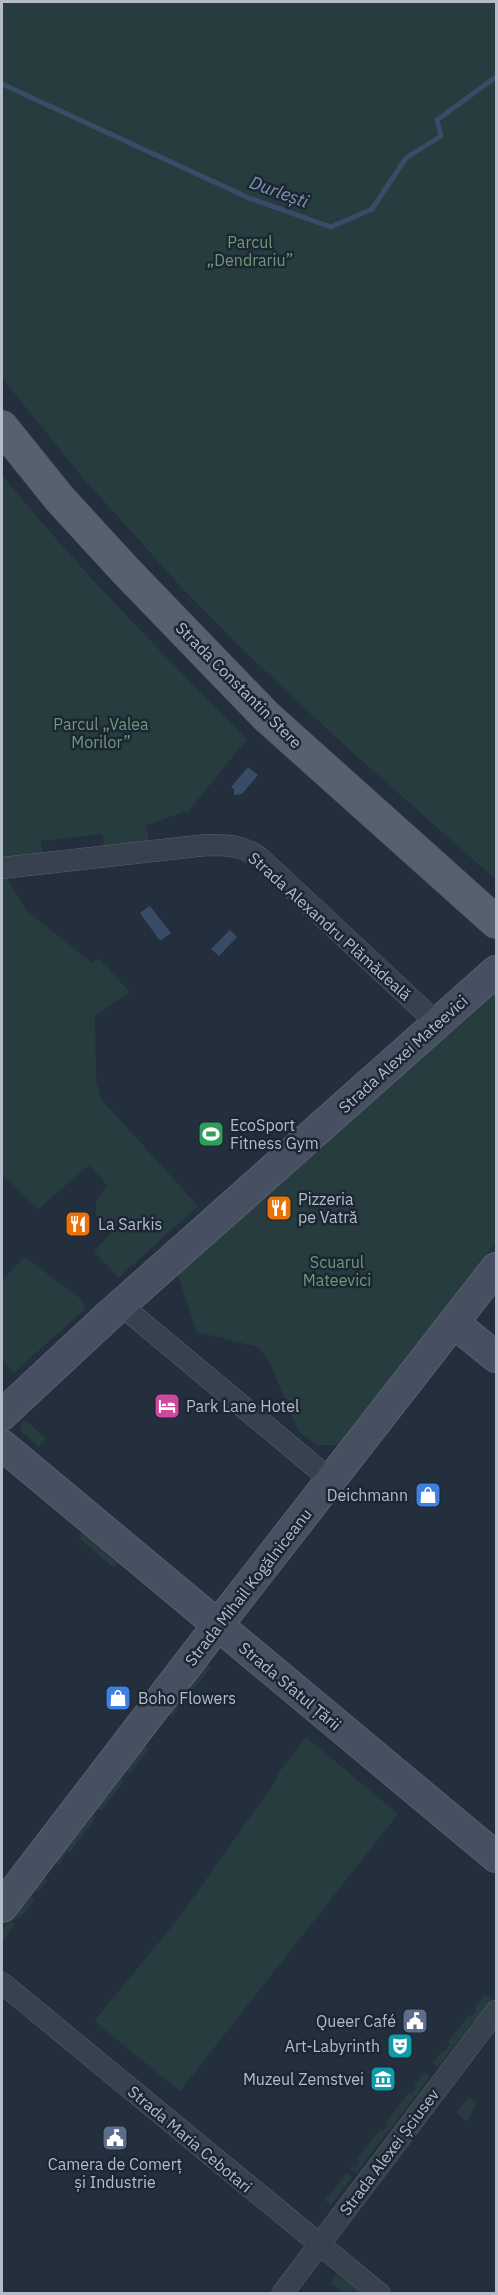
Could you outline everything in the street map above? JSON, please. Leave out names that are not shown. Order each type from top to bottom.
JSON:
[{"type":"main road","name":"Strada Constantin Stere","points":[[2,427],[59,498],[266,716],[496,922]]},
{"type":"main road","name":"Strada Alexei Mateevici","points":[[2,1416],[121,1305],[496,971]]},
{"type":"main road","name":"Strada Mihail Kogălniceanu","points":[[2,1907],[496,1268]]},
{"type":"main road","points":[[454,1323],[496,1357]]},
{"type":"main road","name":"Strada Sfatul Țării","points":[[2,1445],[496,1857]]},
{"type":"street","name":"Strada Alexandru Plămădeală","points":[[2,868],[206,845],[226,845],[247,849],[260,858],[437,1023]]},
{"type":"street","points":[[121,1305],[332,1481]]},
{"type":"street","name":"Strada Maria Cebotari","points":[[2,1983],[380,2294]]},
{"type":"street","name":"Strada Alexei Șciusev","points":[[282,2294],[496,2011]]},
{"type":"green space","name":"Parcul „Dendrariu”","points":[[2,2],[496,2],[496,880],[343,744],[242,649],[182,588],[83,478],[2,378]]},
{"type":"green space","name":"Parcul „Valea Morilor”","points":[[2,475],[60,544],[121,610],[247,739],[186,814],[185,811],[146,826],[149,844],[105,850],[102,834],[41,841],[43,858],[2,861]]},
{"type":"green space","points":[[2,866],[27,911],[92,963],[98,958],[130,992],[95,1015],[96,1079],[101,1099],[198,1206],[118,1278],[94,1251],[112,1232],[96,1216],[96,1202],[107,1185],[89,1165],[38,1209],[2,1174]]},
{"type":"green space","name":"Scuarul Mateevici","points":[[496,983],[496,1242],[341,1445],[317,1445],[298,1431],[269,1361],[258,1347],[197,1332],[176,1269]]},
{"type":"green space","points":[[25,1257],[81,1299],[85,1309],[14,1373],[2,1360],[2,1280]]},
{"type":"green space","points":[[26,1420],[46,1439],[39,1447],[21,1431],[21,1425]]},
{"type":"green space","points":[[82,1533],[118,1563],[114,1568],[79,1538]]},
{"type":"green space","points":[[206,1663],[211,1667],[186,1699],[184,1698],[172,1718],[167,1714]]},
{"type":"green space","points":[[306,1737],[398,1814],[180,2091],[94,2021],[178,1919],[278,1778],[276,1776]]},
{"type":"green space","points":[[143,1745],[149,1749],[129,1774],[127,1772],[122,1778],[124,1781],[101,1811],[98,1809],[94,1815],[96,1817],[70,1852],[67,1851],[59,1866],[54,1862]]},
{"type":"green space","points":[[43,1876],[48,1880],[31,1897],[34,1900],[19,1919],[17,1917],[12,1922],[15,1925],[2,1942],[2,1931]]},
{"type":"green space","points":[[485,1994],[491,1999],[438,2067],[432,2063],[443,2050],[445,2051],[450,2044],[448,2042],[469,2015],[472,2016],[476,2010],[474,2008]]},
{"type":"green space","points":[[424,2072],[430,2077],[356,2173],[350,2169],[352,2166],[355,2168],[360,2161],[357,2159],[381,2129],[383,2131],[388,2125],[386,2122],[409,2092],[412,2093],[416,2088],[414,2086]]},
{"type":"green space","points":[[469,2097],[476,2103],[467,2122],[456,2112]]},
{"type":"green space","points":[[347,2173],[352,2177],[331,2205],[325,2200]]},
{"type":"green space","points":[[337,2274],[361,2293],[343,2293],[330,2283]]},
{"type":"water","points":[[248,767],[258,775],[242,794],[234,795],[234,789],[231,787]]},
{"type":"water","points":[[150,906],[171,933],[160,941],[140,913]]},
{"type":"water","points":[[230,930],[237,937],[219,956],[211,949]]},
{"type":"waterway","name":"Durlești","points":[[2,84],[249,198],[331,227],[372,209],[406,158],[441,136],[437,120],[496,77]]},
{"type":"place","name":"EcoSport Fitness Gym","points":[[211,1134]]},
{"type":"place","name":"Pizzeria pe Vatră","points":[[279,1208]]},
{"type":"place","name":"La Sarkis","points":[[78,1224]]},
{"type":"place","name":"Park Lane Hotel","points":[[167,1406]]},
{"type":"place","name":"Deichmann","points":[[428,1495]]},
{"type":"place","name":"Boho Flowers","points":[[118,1698]]},
{"type":"place","name":"Queer Café","points":[[415,2021]]},
{"type":"place","name":"Art-Labyrinth","points":[[400,2046]]},
{"type":"place","name":"Muzeul Zemstvei","points":[[383,2079]]},
{"type":"place","name":"Camera de Comerț și Industrie","points":[[115,2138]]}]
